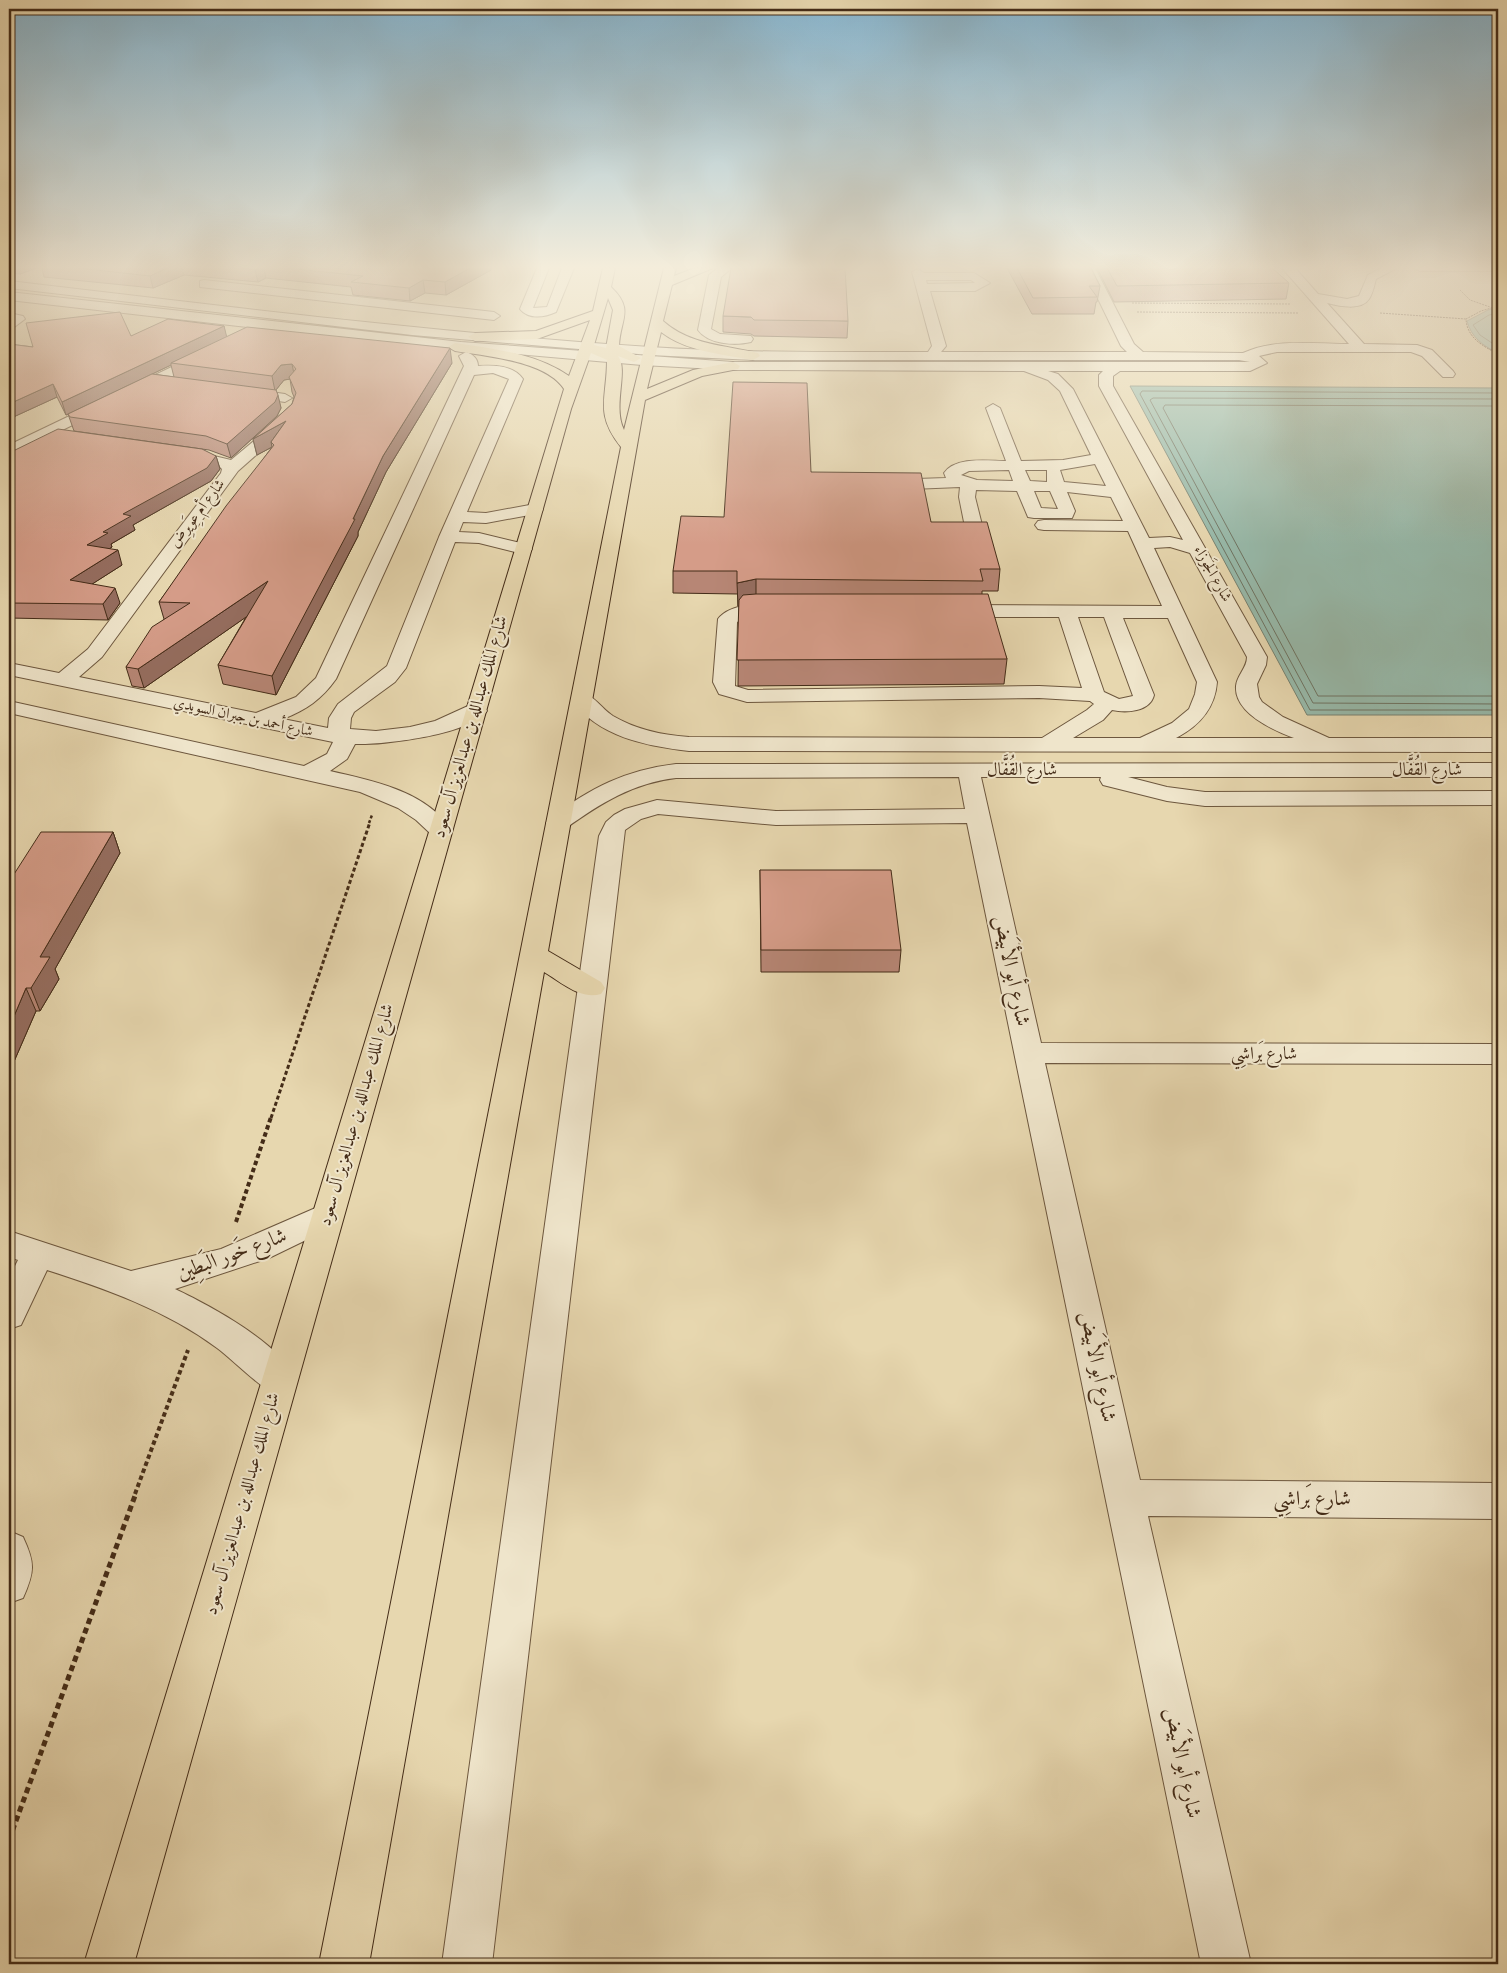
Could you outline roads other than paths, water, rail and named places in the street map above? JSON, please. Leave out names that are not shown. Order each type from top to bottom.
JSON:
[{"type":"main road","points":[[519,360],[544,368],[561,376],[567,380],[571,389]]},
{"type":"main road","name":"شارع الملك عبدالله بن عبدالعزيز آل سعود","points":[[109,1964],[440,830],[571,389],[582,360]]},
{"type":"main road","points":[[613,360],[609,410],[615,428],[629,447]]},
{"type":"main road","points":[[344,1964],[638,398],[647,360]]},
{"type":"main road","points":[[638,398],[698,373],[734,366]]},
{"type":"main road","points":[[534,954],[591,988]]},
{"type":"street","points":[[9,451],[196,360]]},
{"type":"street","points":[[253,720],[279,713],[301,703],[313,695],[326,679],[472,362],[470,360]]},
{"type":"street","points":[[683,360],[734,366],[1018,366],[1111,372]]},
{"type":"street","points":[[1053,377],[1077,372],[1250,366],[1260,363],[1257,360]]},
{"type":"street","points":[[1434,360],[1448,374]]},
{"type":"street","points":[[781,366],[810,380]]},
{"type":"street","points":[[942,381],[961,376],[983,366]]},
{"type":"street","points":[[1018,366],[1053,377],[1066,389],[1143,544],[1207,682],[1208,694],[1196,714],[1174,731],[1141,745]]},
{"type":"street","points":[[307,772],[330,763],[338,757],[344,743],[338,723],[344,709],[383,683],[396,668],[448,537],[516,379],[512,374],[501,370],[468,370]]},
{"type":"street","name":"شارع الجَوزاء","points":[[1111,372],[1106,386],[1257,657],[1255,668],[1247,682]]},
{"type":"street","points":[[153,381],[181,384]]},
{"type":"street","points":[[230,469],[286,419],[290,408],[285,398],[284,389],[291,383]]},
{"type":"street","points":[[228,391],[285,398]]},
{"type":"street","points":[[993,408],[1034,513],[1066,514],[1067,511],[1056,486],[1056,476],[1044,465]]},
{"type":"street","points":[[46,433],[74,437]]},
{"type":"street","name":"شارع أم عِوَيرِض","points":[[62,681],[95,653],[230,469],[224,462],[217,459],[161,450]]},
{"type":"street","points":[[964,483],[956,479],[952,473],[960,468],[1077,463],[1100,458]]},
{"type":"street","points":[[872,481],[890,485],[964,483],[1056,486],[1118,493]]},
{"type":"street","points":[[964,483],[976,537]]},
{"type":"street","points":[[457,516],[486,518],[535,509]]},
{"type":"street","points":[[1033,524],[1132,523],[1159,525],[1181,520]]},
{"type":"street","points":[[448,537],[479,538],[523,549]]},
{"type":"street","points":[[1143,544],[1170,542],[1197,549]]},
{"type":"street","points":[[793,610],[749,610],[728,619],[732,634],[723,686],[726,690],[739,695],[1039,692],[1132,704],[1138,702],[1144,695],[1111,612]]},
{"type":"street","points":[[939,611],[1174,612]]},
{"type":"street","points":[[1046,745],[1095,715],[1101,699],[1066,611]]},
{"type":"street","name":"شارع أحمد بن جبران السويدي","points":[[9,670],[341,737],[387,738],[424,732],[443,726],[476,711]]},
{"type":"street","points":[[1207,682],[1247,682],[1247,696],[1262,712],[1289,728],[1338,745]]},
{"type":"street","name":"شارع القُفَّال","points":[[582,699],[588,708],[610,723],[640,735],[680,743],[1046,745],[1498,744]]},
{"type":"street","points":[[9,707],[366,786],[396,796],[421,812],[440,830]]},
{"type":"street","points":[[705,770],[700,761],[701,756],[717,744]]},
{"type":"street","name":"شارع القُفَّال","points":[[558,822],[597,794],[620,783],[662,772],[705,770],[1498,770]]},
{"type":"street","name":"شارع أبو الأبيَض","points":[[968,770],[1226,1964]]},
{"type":"street","points":[[1073,770],[1150,790],[1196,798],[1498,798]]},
{"type":"street","points":[[467,1964],[591,988],[611,836],[614,828],[633,814],[646,809],[669,807],[776,818],[977,816]]},
{"type":"street","name":"شارع بَراشِي","points":[[1029,1053],[1498,1054]]},
{"type":"street","name":"شارع خَور البَطِين","points":[[133,1284],[192,1272],[240,1257],[277,1242],[327,1215]]},
{"type":"street","points":[[9,1315],[23,1249]]},
{"type":"street","name":"شارع خَور البَطِين","points":[[23,1249],[133,1284],[200,1316],[255,1355],[279,1379]]},
{"type":"street","name":"شارع بَراشِي","points":[[1125,1498],[1498,1501]]},
{"type":"street","points":[[9,1550],[14,1562],[13,1575],[9,1584]]},
{"type":"water","points":[[1130,386],[1498,388],[1498,715],[1307,715]]}]
